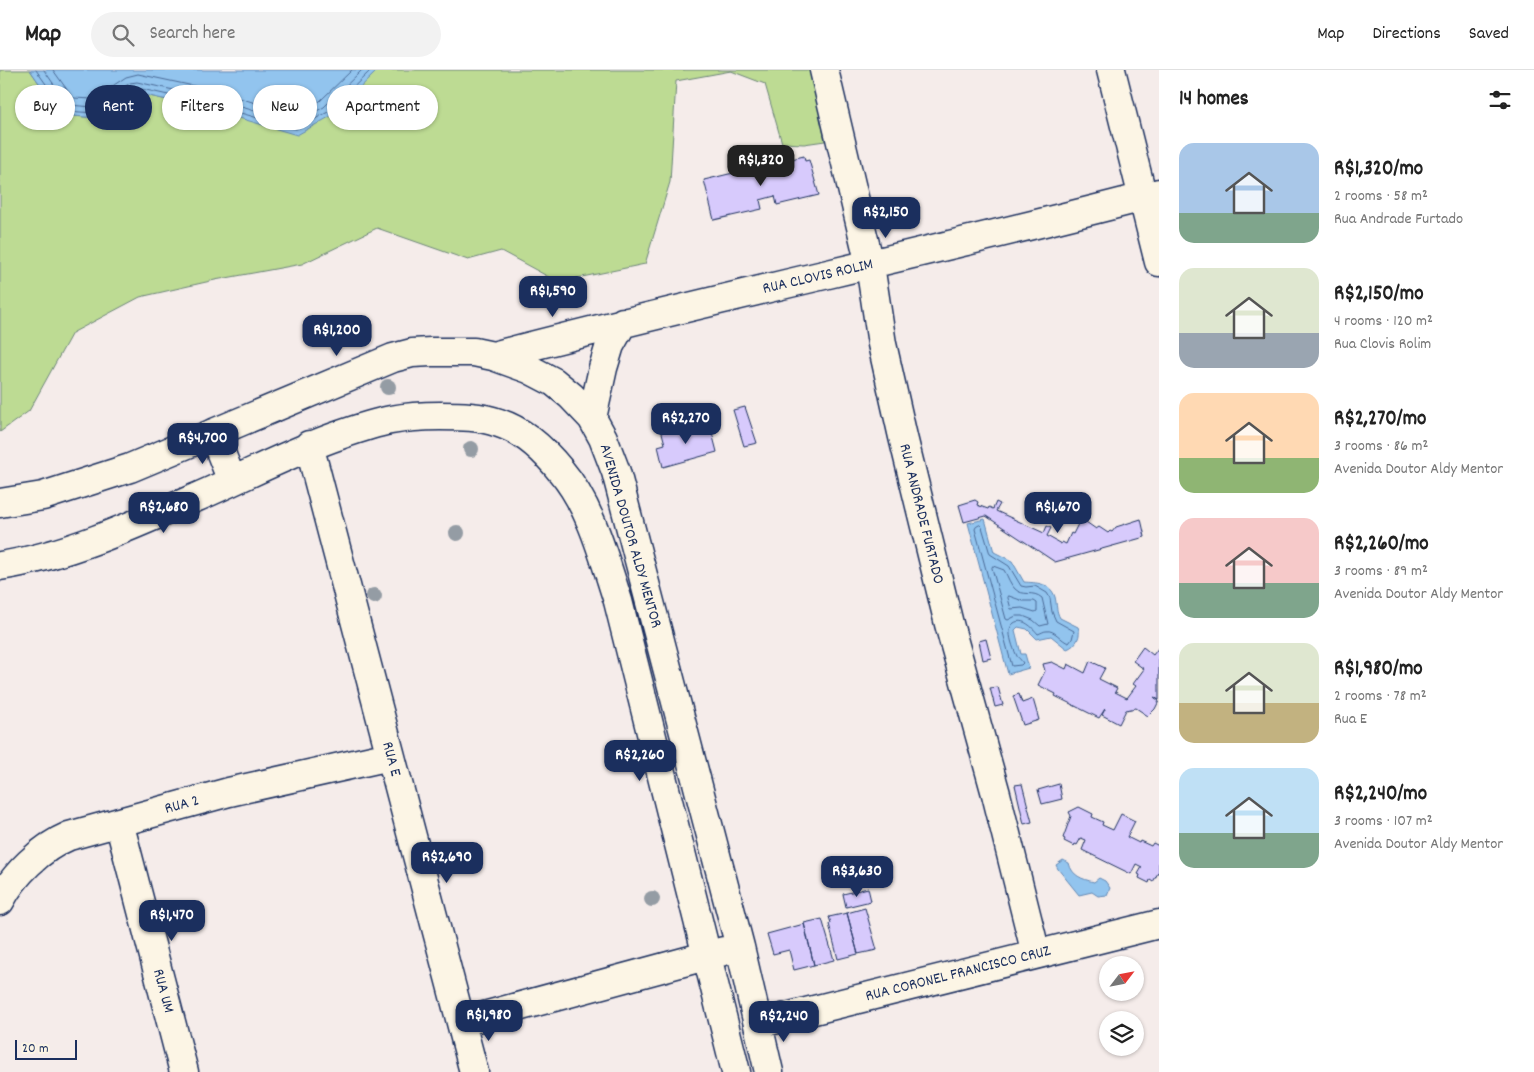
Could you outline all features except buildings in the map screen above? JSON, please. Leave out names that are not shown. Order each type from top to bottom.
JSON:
[{"type":"street","name":"RUA ANDRADE FURTADO","points":[[824,70],[870,265],[882,344],[902,438],[1036,954]]},
{"type":"street","points":[[1111,70],[1151,195],[1159,262]]},
{"type":"street","name":"RUA CLOVIS ROLIM","points":[[493,356],[623,322],[870,265],[1151,195]]},
{"type":"street","points":[[592,418],[605,360],[610,345],[623,322]]},
{"type":"street","name":"AVENIDA DOUTOR ALDY MENTOR","points":[[0,503],[43,496],[130,468],[393,358],[412,353],[474,352],[493,356],[529,369],[554,382],[571,396],[592,418],[603,438],[616,472],[740,947],[769,1072]]},
{"type":"street","name":"AVENIDA DOUTOR ALDY MENTOR","points":[[0,566],[58,552],[105,536],[196,498],[309,445],[388,420],[429,416],[482,418],[500,423],[528,438],[562,472],[582,502],[594,528],[618,601],[705,956],[736,1072]]},
{"type":"street","points":[[213,433],[232,481]]},
{"type":"street","name":"RUA E","points":[[309,445],[474,1072]]},
{"type":"street","name":"RUA 2","points":[[0,901],[29,863],[59,840],[82,831],[229,792],[390,756]]},
{"type":"street","name":"RUA UM","points":[[119,822],[184,1072]]},
{"type":"street","name":"RUA CORONEL FRANCISCO CRUZ","points":[[758,1024],[1159,924]]},
{"type":"street","points":[[462,1022],[740,947]]},
{"type":"green space","points":[[0,70],[30,70],[40,85],[15,85],[15,130],[75,130],[75,116],[85,117],[85,130],[152,130],[152,97],[162,99],[162,130],[243,130],[243,103],[253,100],[253,130],[317,130],[316,85],[378,70],[811,70],[825,141],[804,144],[782,143],[765,84],[731,71],[676,81],[670,182],[645,264],[558,282],[501,251],[468,260],[377,228],[302,264],[215,280],[140,297],[72,333],[29,411],[0,432]]},
{"type":"water","points":[[30,70],[378,70],[363,85],[327,85],[327,118],[317,124],[317,85],[253,85],[253,122],[243,119],[243,85],[162,85],[162,99],[152,97],[152,85],[85,85],[85,117],[75,116],[75,85],[40,85]]},
{"type":"water","points":[[280,130],[306,130],[297,135]]},
{"type":"water","points":[[985,519],[994,552],[1012,561],[1024,582],[1042,584],[1050,588],[1055,597],[1060,618],[1078,627],[1079,630],[1079,637],[1067,649],[1051,636],[1037,639],[1027,629],[1018,627],[1015,630],[1021,654],[1025,654],[1029,668],[1008,674],[968,523]]},
{"type":"water","points":[[1063,860],[1069,863],[1072,871],[1082,878],[1094,882],[1099,878],[1105,881],[1110,888],[1107,895],[1098,896],[1092,892],[1079,895],[1056,865]]}]
